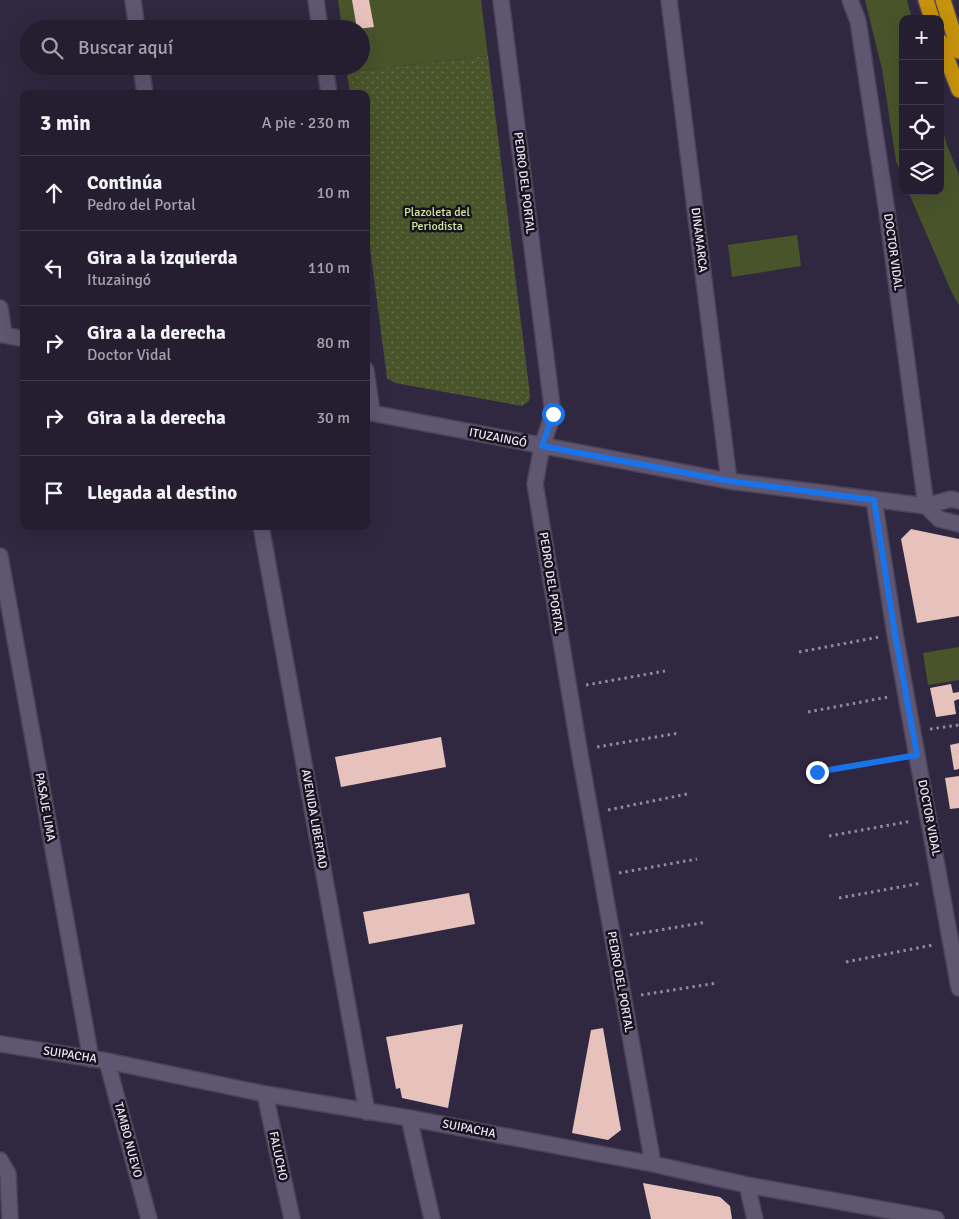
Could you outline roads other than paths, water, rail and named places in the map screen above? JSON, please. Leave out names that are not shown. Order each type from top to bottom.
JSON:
[{"type":"highway","points":[[926,0],[931,15]]},
{"type":"highway","points":[[943,0],[959,51]]},
{"type":"highway","points":[[944,51],[959,90]]},
{"type":"street","points":[[133,0],[136,20]]},
{"type":"street","points":[[316,0],[319,20]]},
{"type":"street","name":"PEDRO DEL PORTAL","points":[[501,0],[553,414],[542,446],[535,484],[579,750],[653,1164]]},
{"type":"street","name":"DINAMARCA","points":[[669,0],[729,481]]},
{"type":"street","name":"DOCTOR VIDAL","points":[[850,0],[858,20],[886,202],[926,506]]},
{"type":"street","points":[[143,75],[145,90]]},
{"type":"street","points":[[326,75],[328,90]]},
{"type":"street","points":[[0,308],[2,335],[20,338]]},
{"type":"street","name":"ITUZAINGÓ","points":[[370,413],[729,481],[926,506],[951,499],[959,500]]},
{"type":"street","name":"DOCTOR VIDAL","points":[[874,500],[895,634],[959,988]]},
{"type":"street","points":[[926,506],[938,519],[959,524]]},
{"type":"street","name":"AVENIDA LIBERTAD","points":[[262,530],[367,1112]]},
{"type":"street","name":"PASAJE LIMA","points":[[0,556],[91,1059]]},
{"type":"street","name":"SUIPACHA","points":[[0,1044],[107,1061],[265,1094],[409,1118],[936,1219]]},
{"type":"street","name":"TAMBO NUEVO","points":[[107,1061],[149,1219]]},
{"type":"street","name":"FALUCHO","points":[[265,1094],[292,1219]]},
{"type":"street","points":[[409,1118],[432,1219]]},
{"type":"street","points":[[0,1160],[8,1174],[10,1219]]},
{"type":"street","points":[[747,1184],[755,1219]]},
{"type":"park label","name":"Plazoleta del Periodista","points":[[437,219]]}]
